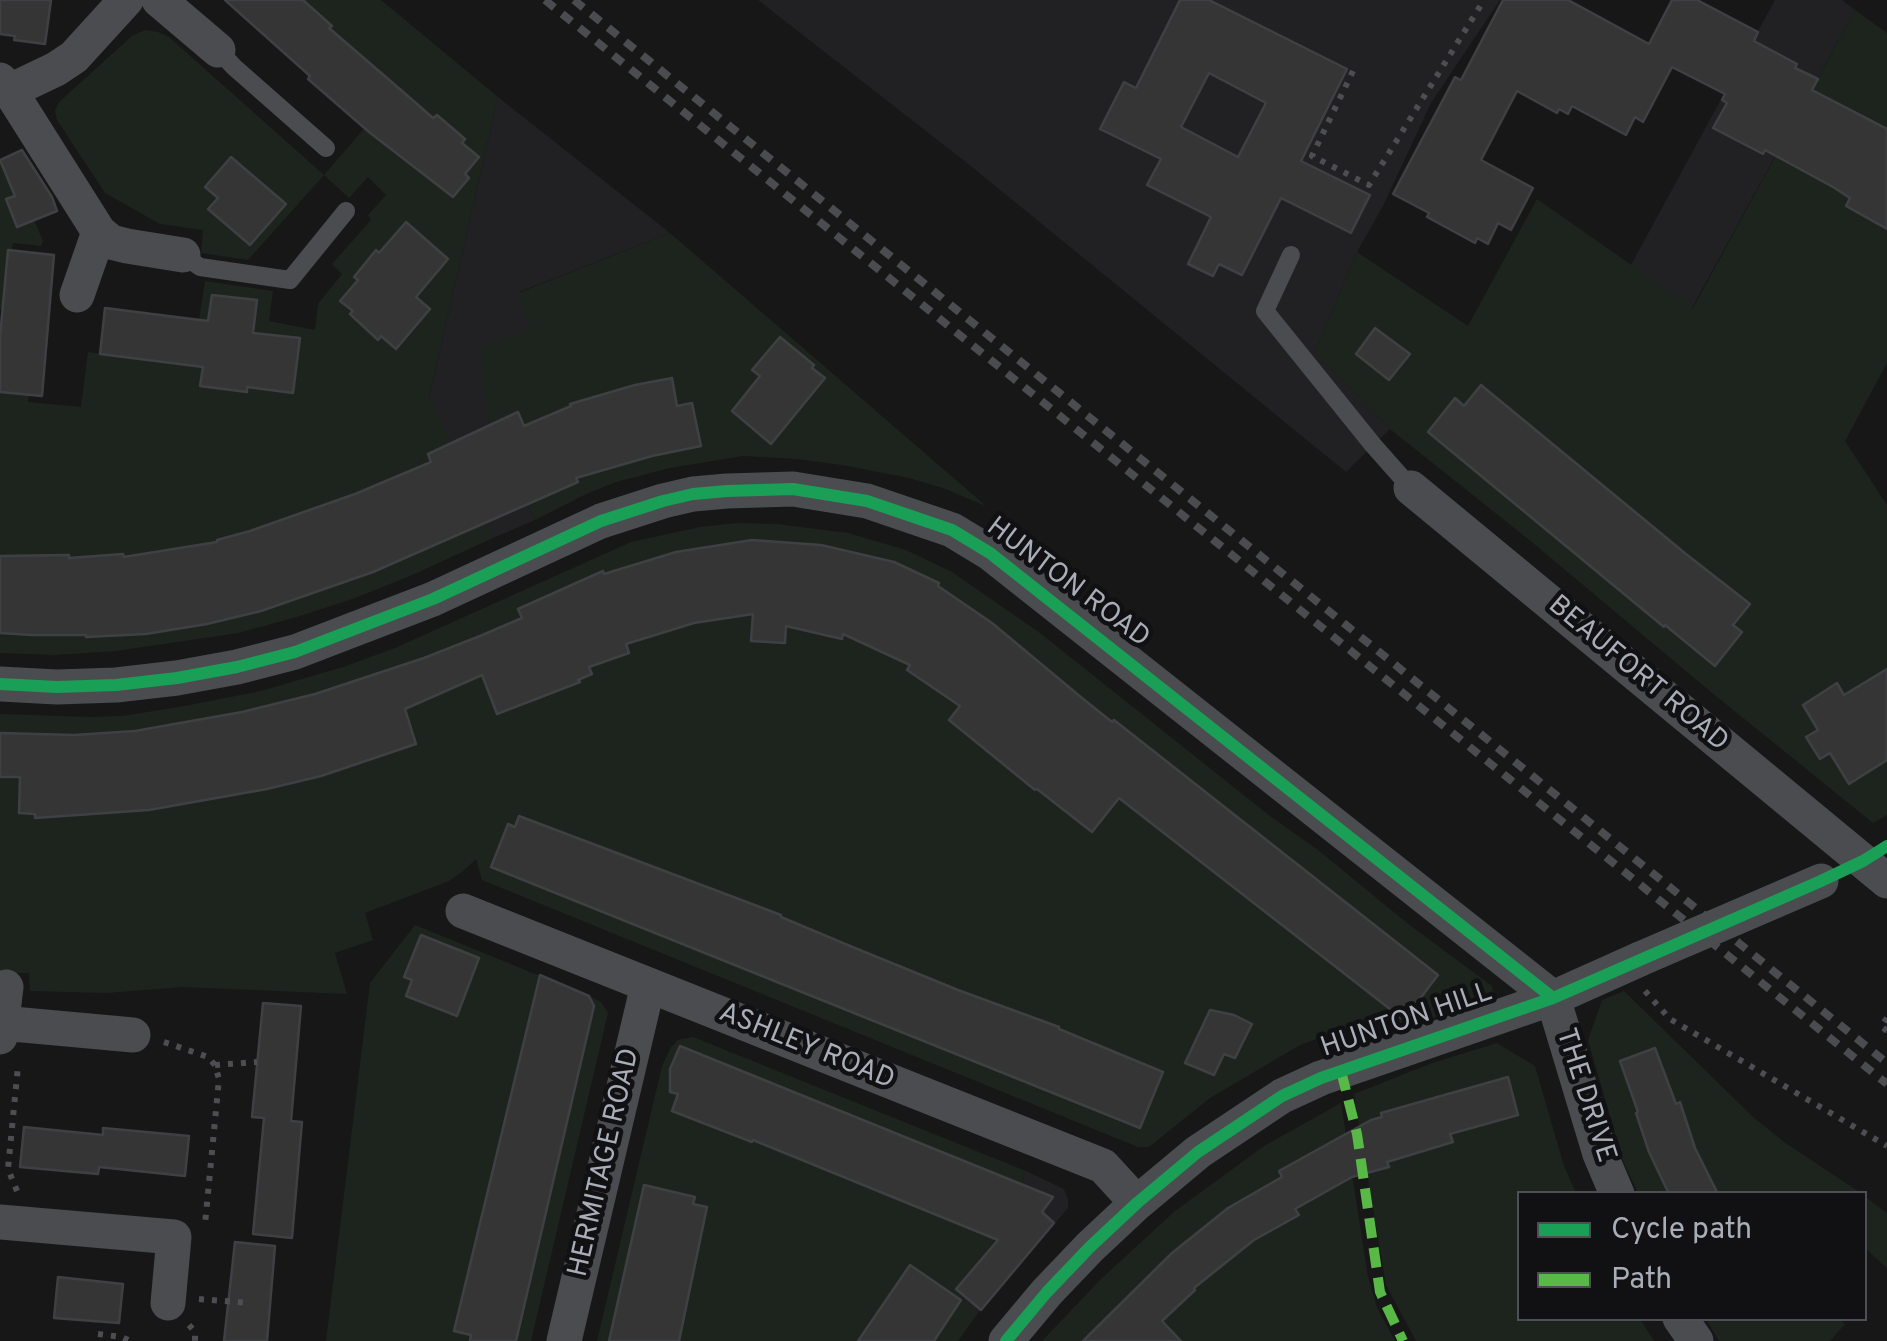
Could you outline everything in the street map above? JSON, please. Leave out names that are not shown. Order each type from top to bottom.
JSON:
[{"type":"street","points":[[126,0],[56,70],[5,86],[99,232],[112,242],[183,255]]},
{"type":"street","points":[[159,0],[218,50]]},
{"type":"street","points":[[77,295],[99,232]]},
{"type":"street","name":"BEAUFORT ROAD","points":[[1411,488],[1879,863]]},
{"type":"street","name":"HUNTON ROAD","points":[[0,684],[116,685],[178,678],[294,652],[433,599],[600,521],[693,494],[793,489],[867,502],[952,530],[990,553],[1552,998]]},
{"type":"street","name":"HUNTON HILL","points":[[1006,1341],[1090,1246],[1137,1203],[1198,1152],[1282,1096],[1331,1074],[1552,998],[1821,881],[1879,863]]},
{"type":"street","name":"ASHLEY ROAD","points":[[463,910],[1103,1166],[1137,1203]]},
{"type":"street","name":"HERMITAGE ROAD","points":[[564,1341],[648,985]]},
{"type":"street","points":[[6,987],[8,1028],[133,1035]]},
{"type":"street","name":"THE DRIVE","points":[[1552,998],[1600,1154],[1616,1191]]},
{"type":"street","points":[[12,1209],[174,1238],[168,1302]]},
{"type":"lane","points":[[218,50],[326,148]]},
{"type":"lane","points":[[183,255],[200,268],[290,280],[346,211]]},
{"type":"lane","points":[[1291,255],[1265,311],[1411,488]]},
{"type":"path","points":[[1353,71],[1312,156],[1369,185],[1484,0]]},
{"type":"path","points":[[1632,963],[1670,1019],[1887,1146]]},
{"type":"path","points":[[1887,1018],[1881,1026],[1887,1031]]},
{"type":"path","points":[[8,1028],[8,1169],[14,1188],[12,1209]]},
{"type":"path","points":[[133,1035],[176,1044],[208,1057],[215,1065],[218,1080],[204,1240]]},
{"type":"path","points":[[215,1065],[257,1062]]},
{"type":"path","points":[[188,1218],[205,1220]]},
{"type":"path","points":[[195,1332],[198,1298],[250,1303]]},
{"type":"path","points":[[98,1334],[130,1341]]},
{"type":"shaded area","points":[[303,0],[381,0],[498,97],[429,398],[493,538],[355,598],[238,633],[116,651],[0,653],[0,392],[29,395],[28,402],[81,407],[88,352],[157,361],[163,315],[199,321],[205,281],[273,291],[269,321],[315,330],[318,304],[342,274],[332,264],[371,220],[368,215],[386,195],[368,177],[349,198],[324,175],[398,89],[317,43],[331,25]]},
{"type":"shaded area","points":[[758,0],[1500,0],[1431,103],[1357,252],[1315,352],[1390,429],[1346,472],[972,167]]},
{"type":"shaded area","points":[[1775,0],[1842,0],[1855,10],[1692,308],[1631,265]]},
{"type":"shaded area","points":[[1855,10],[1887,33],[1887,363],[1845,441],[1887,505],[1887,815],[1873,823],[1390,429],[1315,352],[1357,252],[1468,326],[1537,199],[1693,308]]},
{"type":"shaded area","points":[[145,30],[158,32],[169,37],[324,175],[248,260],[201,253],[203,230],[160,224],[105,193],[55,111],[59,102],[132,36]]},
{"type":"shaded area","points":[[498,97],[670,233],[519,292],[531,330],[488,420],[535,520],[493,538],[429,398]]},
{"type":"shaded area","points":[[0,160],[15,196],[6,200],[17,227],[34,220],[43,241],[41,246],[13,243],[3,309],[0,309]]},
{"type":"shaded area","points":[[670,233],[986,506],[909,478],[798,459],[743,456],[616,482],[535,520],[488,420],[480,348],[530,330],[518,293]]},
{"type":"shaded area","points":[[737,523],[848,533],[906,550],[952,572],[1040,633],[1492,986],[1490,997],[1374,1037],[1352,1026],[1300,1045],[1210,1098],[1149,1147],[1138,1147],[482,880],[476,859],[449,881],[365,913],[373,940],[335,953],[347,994],[183,987],[106,993],[30,991],[29,973],[0,973],[0,714],[122,716],[261,691],[395,648],[631,542]]},
{"type":"shaded area","points":[[415,925],[589,996],[601,1002],[608,1013],[531,1341],[326,1341],[370,983]]},
{"type":"shaded area","points":[[1624,991],[1752,1116],[1858,1191],[1637,1191],[1623,1161],[1588,1040],[1602,1000]]},
{"type":"shaded area","points":[[693,1037],[1026,1171],[1004,1228],[995,1239],[1003,1244],[962,1300],[978,1313],[958,1341],[597,1341],[662,1066],[678,1040]]},
{"type":"shaded area","points":[[1497,1043],[1535,1066],[1575,1191],[1517,1191],[1517,1321],[1641,1321],[1654,1341],[1416,1341],[1386,1285],[1354,1094]]},
{"type":"shaded area","points":[[1341,1103],[1368,1277],[1377,1307],[1395,1341],[1042,1341],[1101,1279],[1175,1211],[1264,1146]]},
{"type":"shaded area","points":[[1026,1171],[1064,1189],[1068,1208],[978,1313],[962,1300],[1002,1243],[994,1239],[1004,1228]]},
{"type":"shaded area","points":[[1867,1198],[1887,1213],[1887,1268],[1867,1250]]},
{"type":"shaded area","points":[[1707,1321],[1845,1324],[1830,1341],[1719,1341]]},
{"type":"building","points":[[0,0],[51,0],[45,44],[0,34]]},
{"type":"building","points":[[225,0],[303,0],[332,26],[329,28],[433,118],[437,115],[465,139],[462,143],[479,157],[465,174],[469,178],[453,197],[369,132]]},
{"type":"building","points":[[1180,0],[1209,0],[1347,69],[1301,161],[1370,195],[1351,233],[1281,198],[1242,275],[1219,264],[1213,276],[1188,264],[1211,217],[1147,185],[1161,159],[1100,129],[1124,82],[1136,88]],"holes":[[[1209,73],[1266,103],[1238,157],[1181,127]]]},
{"type":"building","points":[[1503,0],[1568,0],[1649,44],[1672,0],[1697,0],[1758,32],[1754,41],[1818,79],[1812,90],[1887,129],[1887,229],[1846,206],[1850,198],[1833,187],[1765,150],[1763,154],[1713,128],[1727,103],[1722,100],[1725,94],[1672,67],[1643,122],[1635,117],[1626,135],[1572,106],[1568,114],[1559,109],[1557,113],[1517,91],[1481,160],[1533,188],[1511,230],[1498,223],[1488,244],[1477,238],[1475,243],[1427,217],[1429,213],[1393,194],[1455,77],[1461,80]]},
{"type":"building","points":[[22,150],[57,211],[17,227],[6,199],[15,196],[0,160]]},
{"type":"building","points":[[231,157],[286,204],[250,245],[208,209],[218,198],[205,187]]},
{"type":"building","points":[[406,222],[448,259],[416,297],[430,309],[396,349],[381,336],[378,340],[340,301],[376,250],[379,253]]},
{"type":"building","points":[[8,250],[54,255],[42,396],[0,392],[0,337]]},
{"type":"building","points":[[212,295],[257,300],[253,333],[300,338],[293,393],[200,386],[203,367],[100,354],[105,308],[208,321]]},
{"type":"building","points":[[1375,328],[1410,354],[1389,380],[1356,354]]},
{"type":"building","points":[[780,337],[825,378],[771,444],[732,411],[760,376],[752,370]]},
{"type":"building","points":[[672,378],[677,406],[692,403],[701,446],[576,478],[578,482],[373,572],[261,611],[146,634],[86,637],[0,633],[0,556],[124,557],[217,542],[355,494],[431,462],[428,454],[518,412],[524,426],[570,404]]},
{"type":"building","points":[[1481,385],[1750,604],[1733,625],[1742,632],[1715,666],[1428,432],[1455,398],[1464,406]]},
{"type":"building","points":[[752,540],[821,545],[894,562],[939,583],[1438,975],[1404,1020],[1119,798],[1092,832],[949,720],[960,706],[907,670],[910,665],[843,634],[842,639],[786,626],[785,643],[751,641],[753,614],[694,623],[626,644],[629,653],[589,667],[592,674],[580,682],[497,714],[482,675],[405,709],[416,744],[321,776],[267,789],[149,810],[35,818],[35,814],[19,813],[20,777],[0,777],[0,733],[74,735],[135,731],[315,694],[480,636],[522,618],[518,609],[603,571],[604,574],[676,552]]},
{"type":"building","points":[[1887,669],[1887,760],[1849,784],[1830,753],[1820,759],[1806,737],[1818,730],[1803,705],[1837,683],[1844,695]]},
{"type":"building","points":[[519,816],[781,915],[1163,1072],[1140,1128],[491,867],[508,824],[515,827]]},
{"type":"building","points":[[421,935],[479,958],[457,1016],[406,996],[412,980],[404,977]]},
{"type":"building","points":[[540,975],[589,996],[594,1006],[516,1341],[470,1341],[471,1335],[454,1331]]},
{"type":"building","points":[[263,1003],[301,1006],[291,1121],[302,1122],[292,1238],[253,1234],[264,1118],[252,1117]]},
{"type":"building","points":[[1210,1010],[1252,1024],[1235,1058],[1224,1054],[1214,1075],[1185,1063]]},
{"type":"building","points":[[680,1046],[1053,1197],[1042,1212],[1054,1223],[981,1310],[956,1289],[998,1240],[672,1111],[678,1094],[670,1092],[670,1069]]},
{"type":"building","points":[[1655,1048],[1716,1191],[1668,1191],[1649,1152],[1620,1061]]},
{"type":"building","points":[[1508,1077],[1518,1115],[1450,1134],[1453,1142],[1387,1162],[1389,1167],[1352,1177],[1295,1209],[1299,1215],[1254,1240],[1194,1288],[1162,1321],[1181,1341],[1083,1341],[1172,1253],[1228,1208],[1282,1177],[1279,1171],[1382,1117],[1381,1113]]},
{"type":"building","points":[[24,1127],[103,1135],[103,1128],[189,1136],[185,1176],[99,1167],[98,1174],[20,1167]]},
{"type":"building","points":[[644,1185],[695,1197],[693,1204],[707,1207],[679,1341],[609,1341]]},
{"type":"building","points":[[235,1242],[275,1246],[267,1341],[224,1341]]},
{"type":"building","points":[[910,1265],[961,1300],[934,1341],[858,1341]]},
{"type":"building","points":[[58,1277],[123,1284],[119,1323],[54,1318]]},
{"type":"railway","points":[[545,0],[1887,1084]]},
{"type":"railway","points":[[574,0],[1887,1063]]},
{"type":"marked path","points":[[1341,1071],[1357,1134],[1380,1292],[1403,1341]]},
{"type":"cycle path","points":[[0,684],[116,685],[237,667],[295,652],[433,599],[601,521],[693,494],[793,489],[867,501],[952,530],[990,553],[1553,998]]},
{"type":"cycle path","points":[[1006,1341],[1047,1292],[1137,1203],[1198,1152],[1282,1096],[1321,1078],[1553,998],[1821,881],[1887,846]]}]
